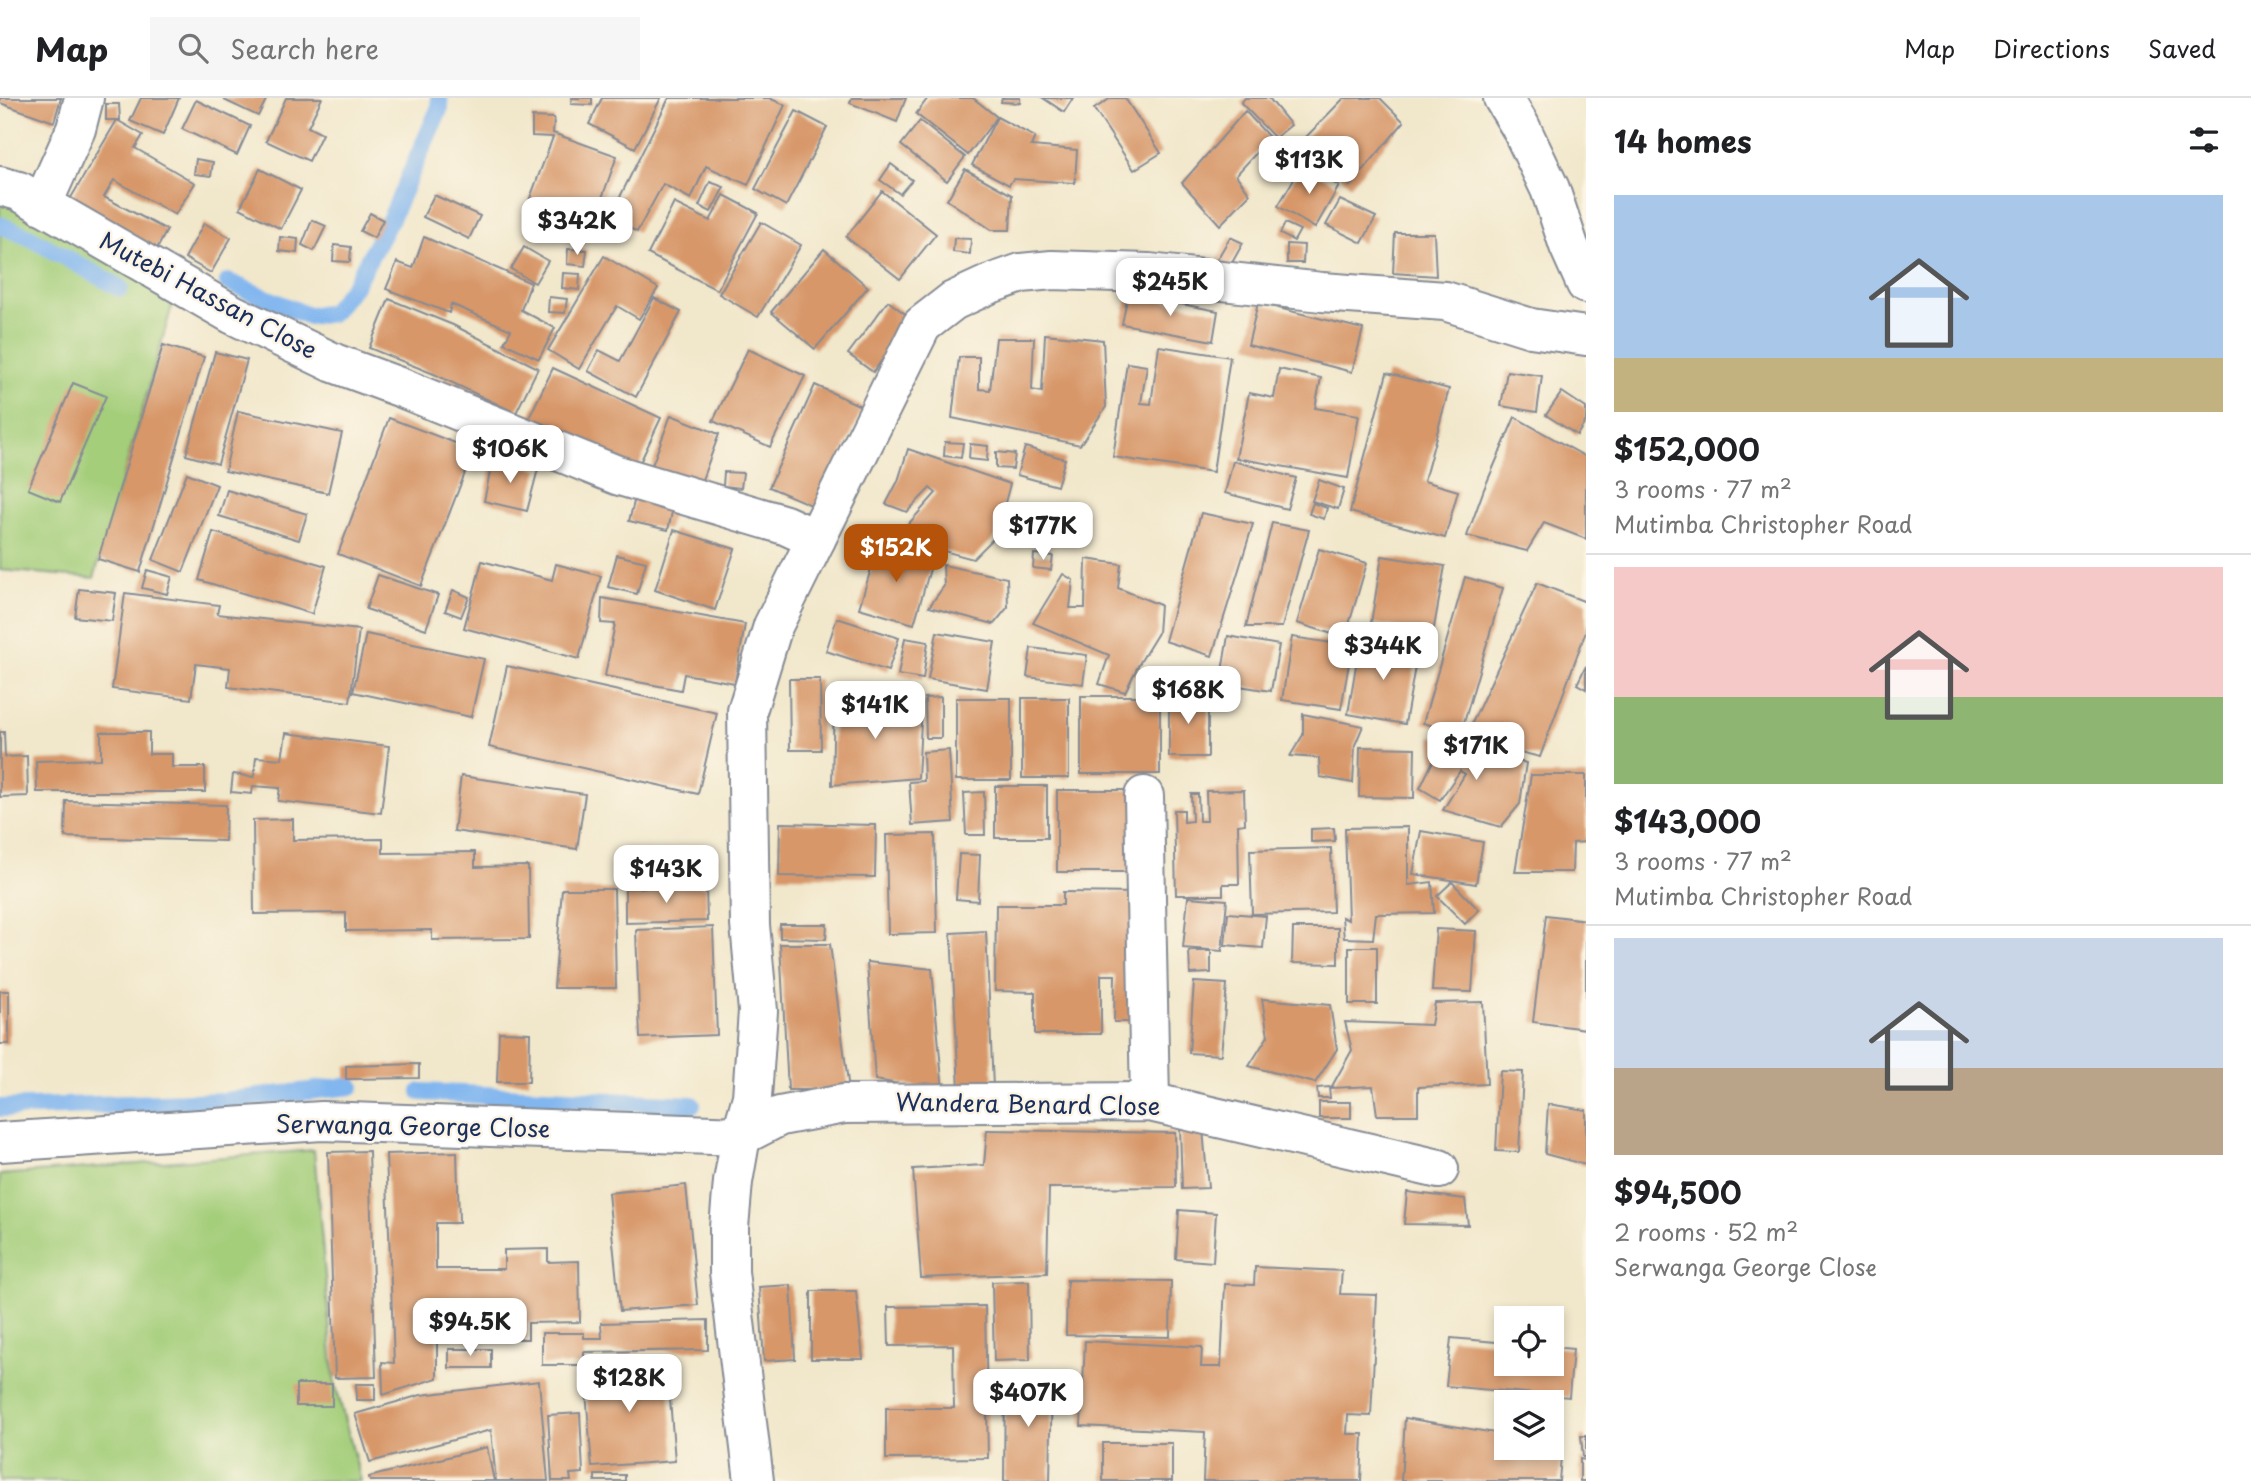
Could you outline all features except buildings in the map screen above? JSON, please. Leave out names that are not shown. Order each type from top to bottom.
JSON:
[{"type":"street","points":[[42,205],[76,129],[84,98]]},
{"type":"street","points":[[1503,98],[1550,189],[1569,246],[1586,284]]},
{"type":"street","name":"Mutebi Hassan Close","points":[[0,186],[19,191],[232,314],[334,363],[617,475],[785,525],[816,539]]},
{"type":"street","points":[[754,1481],[729,1272],[733,1182],[741,1136],[752,1097],[758,1011],[750,925],[747,711],[773,626],[922,325],[953,301],[971,292],[1021,273],[1052,271],[1149,273],[1322,292],[1445,301],[1531,328],[1586,336]]},
{"type":"street","points":[[1144,796],[1150,1102]]},
{"type":"street","name":"Wandera Benard Close","points":[[779,1116],[844,1104],[1150,1102],[1439,1169]]},
{"type":"street","name":"Serwanga George Close","points":[[0,1142],[322,1121],[741,1136],[779,1116]]},
{"type":"green space","points":[[0,200],[176,292],[94,578],[0,570]]},
{"type":"green space","points":[[314,1150],[334,1379],[361,1481],[0,1481],[0,1175]]},
{"type":"waterway","points":[[228,282],[309,316],[332,313],[355,284],[392,216],[440,107],[439,98]]},
{"type":"waterway","points":[[0,225],[29,237],[120,288]]},
{"type":"waterway","points":[[0,1108],[225,1101],[351,1086]]},
{"type":"waterway","points":[[421,1092],[692,1105]]}]
